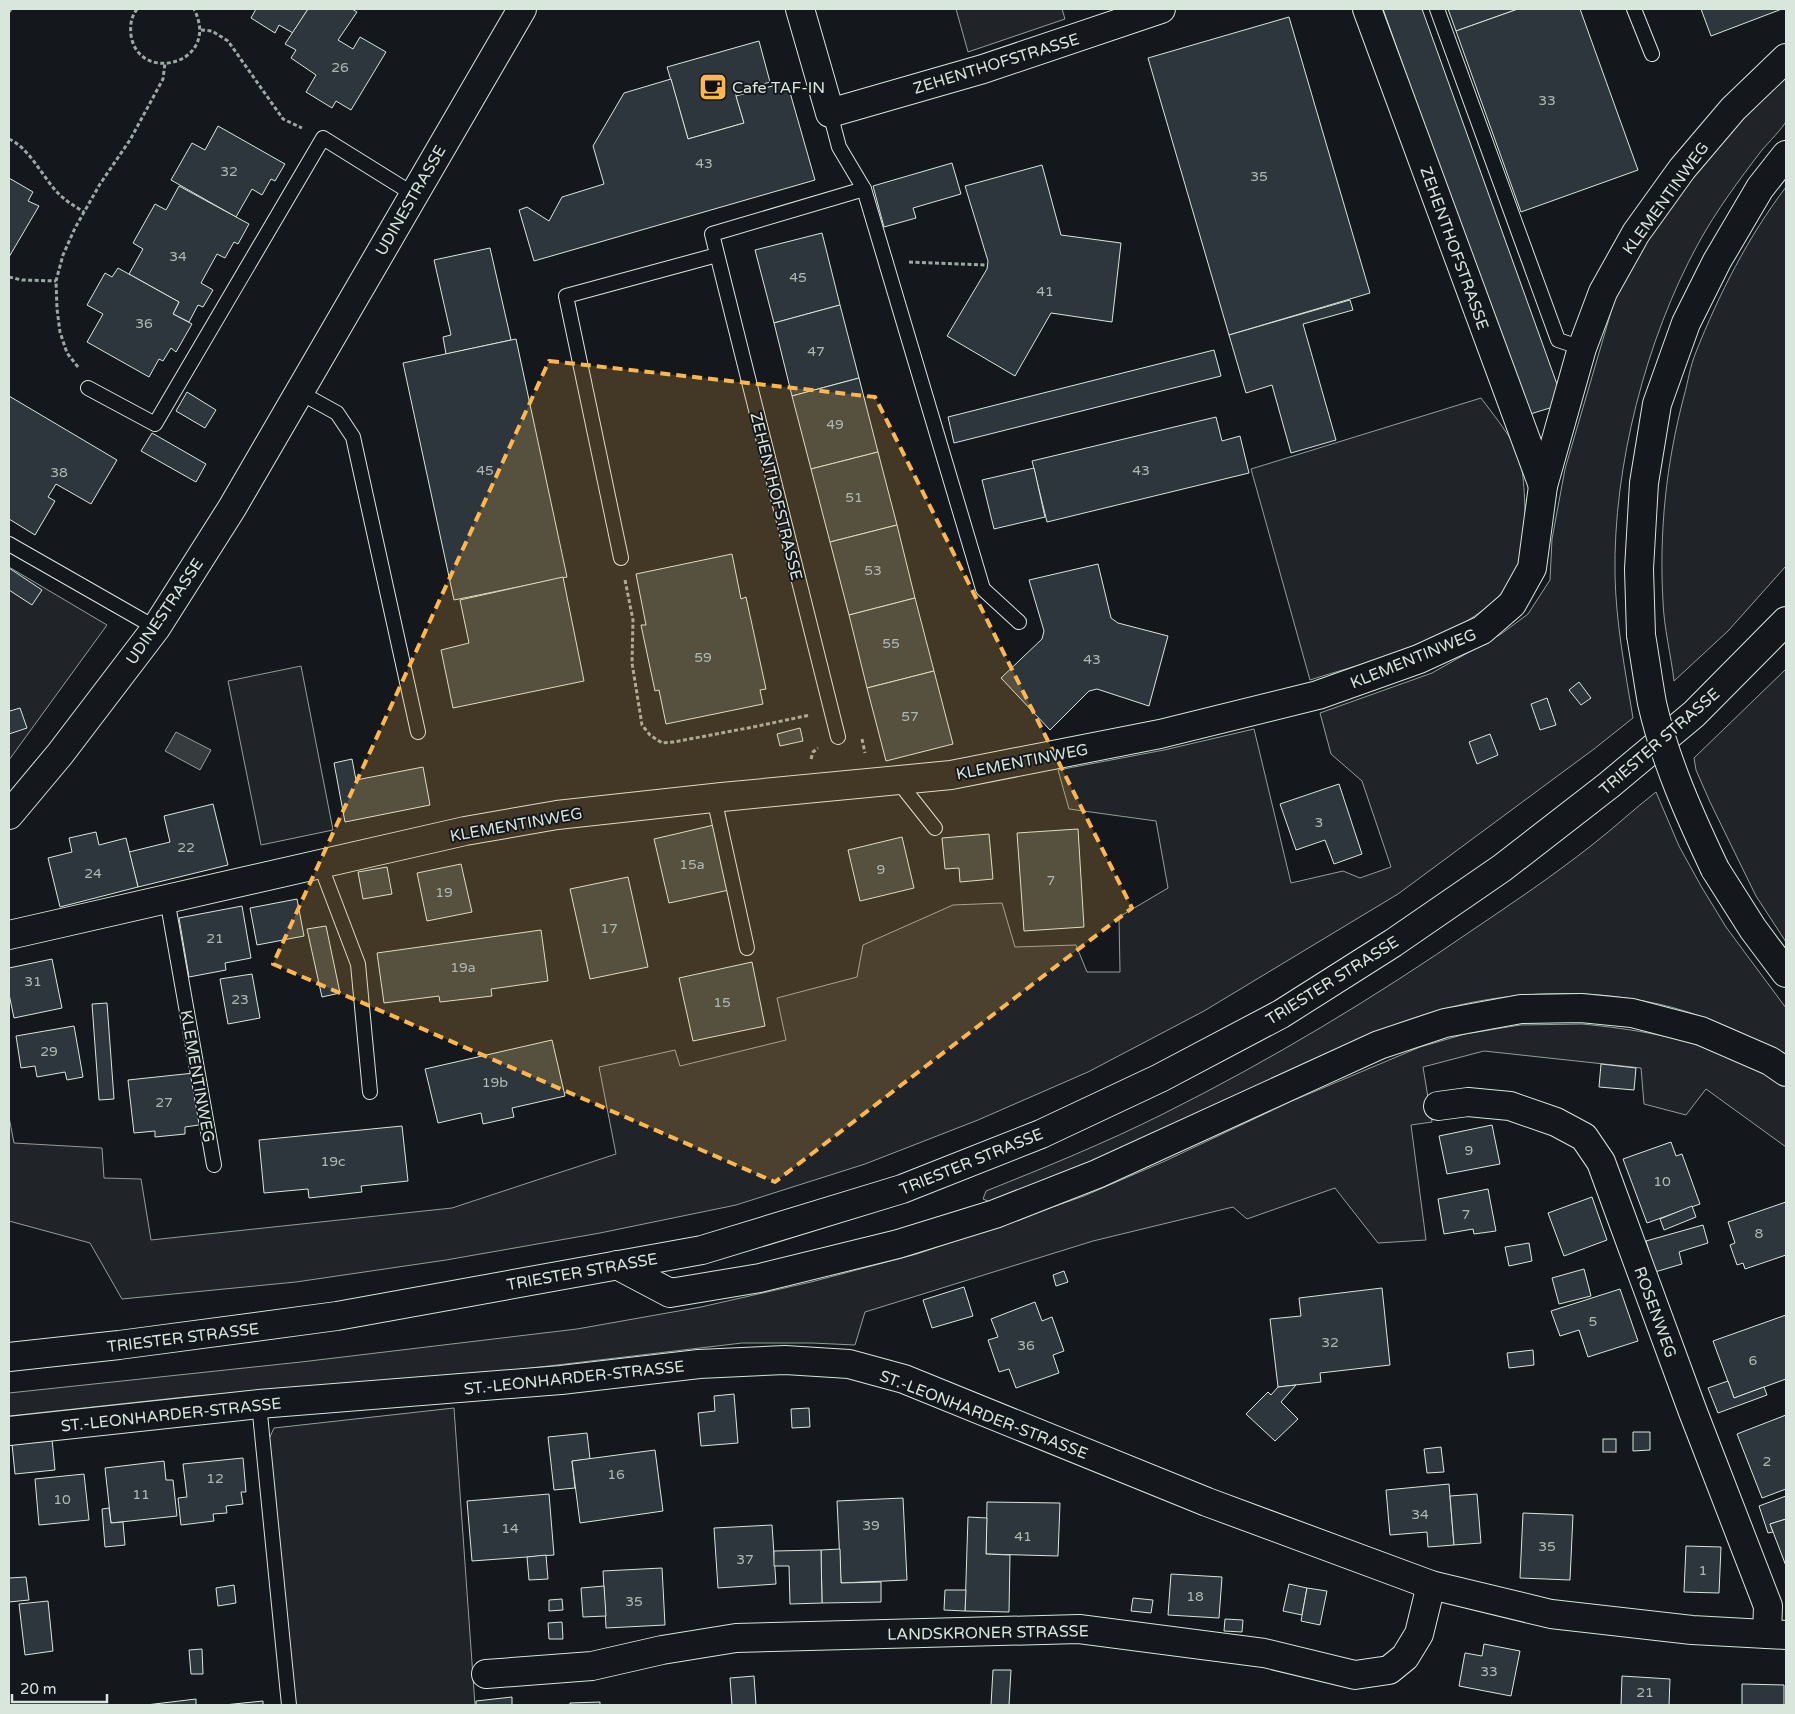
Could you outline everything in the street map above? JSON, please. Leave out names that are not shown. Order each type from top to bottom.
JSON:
[{"type":"street","name":"UDINESTRASSE","points":[[9,815],[60,754],[156,628],[232,508],[522,9]]},
{"type":"street","points":[[800,9],[830,113]]},
{"type":"street","name":"ZEHENTHOFSTRASSE","points":[[830,113],[983,69],[1161,9]]},
{"type":"street","name":"ZEHENTHOFSTRASSE","points":[[1367,9],[1543,486]]},
{"type":"street","name":"KLEMENTINWEG","points":[[9,935],[465,831],[557,815],[951,775],[1160,734],[1318,695],[1419,659],[1482,630],[1512,604],[1532,568],[1543,486],[1582,348],[1603,292],[1636,233],[1682,169],[1733,108],[1786,58]]},
{"type":"street","points":[[1786,155],[1760,188],[1717,261],[1686,323],[1657,404],[1644,483],[1639,569],[1642,635],[1652,704],[1667,757],[1690,816],[1715,869],[1753,929],[1786,973]]},
{"type":"street","name":"TRIESTER STRASSE","points":[[9,1358],[337,1316],[702,1250],[902,1189],[1041,1134],[1160,1078],[1281,1014],[1393,943],[1479,884],[1578,809],[1694,714],[1786,622]]},
{"type":"street","points":[[617,1265],[670,1293],[760,1278],[898,1244],[995,1214],[1097,1174],[1379,1045],[1445,1023],[1521,1009],[1581,1008],[1632,1013],[1701,1031],[1770,1061],[1786,1072]]},
{"type":"street","name":"ROSENWEG","points":[[1438,1106],[1468,1102],[1510,1106],[1556,1122],[1584,1138],[1601,1162],[1777,1634]]},
{"type":"street","name":"ST.-LEONHARDER-STRASSE","points":[[9,1430],[259,1404],[561,1380],[699,1364],[785,1360],[849,1364],[904,1379],[1207,1502],[1431,1585],[1551,1614],[1692,1630],[1777,1634]]},
{"type":"street","name":"LANDSKRONER STRASSE","points":[[486,1674],[592,1666],[662,1650],[736,1638],[1079,1629],[1264,1653],[1355,1675],[1389,1670],[1405,1657],[1419,1634],[1431,1585]]},
{"type":"lane","points":[[1437,9],[1558,340],[1582,348]]},
{"type":"lane","points":[[1634,9],[1652,54]]},
{"type":"lane","points":[[830,113],[839,147],[864,189],[983,589],[1019,622]]},
{"type":"lane","points":[[88,388],[155,424],[323,138],[414,194]]},
{"type":"lane","name":"ZEHENTHOFSTRASSE","points":[[838,737],[712,234],[864,189]]},
{"type":"lane","points":[[621,558],[566,296],[717,255]]},
{"type":"lane","points":[[299,392],[337,413],[353,437],[418,732]]},
{"type":"lane","points":[[9,544],[156,628]]},
{"type":"lane","points":[[884,781],[935,828]]},
{"type":"lane","points":[[714,798],[747,948]]},
{"type":"lane","points":[[320,864],[358,964],[370,1092]]},
{"type":"lane","name":"KLEMENTINWEG","points":[[167,899],[214,1165]]},
{"type":"lane","points":[[259,1404],[289,1705]]},
{"type":"path","points":[[137,9],[132,17],[130,28],[132,41],[138,51],[147,59],[159,63],[181,60],[191,53],[198,42],[200,30],[199,18],[194,9]]},
{"type":"path","points":[[200,30],[212,32],[228,41],[283,118],[323,138]]},
{"type":"path","points":[[88,388],[89,374],[77,366],[68,353],[60,332],[56,281],[63,255],[84,212],[100,184],[130,140],[163,79],[165,63]]},
{"type":"path","points":[[9,139],[16,142],[30,157],[57,193],[84,212]]},
{"type":"path","points":[[887,265],[899,262],[986,265]]},
{"type":"path","points":[[9,277],[22,280],[56,281]]},
{"type":"path","points":[[621,558],[633,620],[633,672],[642,724],[650,736],[662,742],[674,742],[831,710]]},
{"type":"path","points":[[838,737],[861,732],[884,781]]},
{"type":"highlighted area","points":[[549,361],[875,397],[1132,908],[775,1182],[273,964]]},
{"type":"shaded area","points":[[956,9],[1062,9],[1065,19],[968,52]]},
{"type":"shaded area","points":[[1786,68],[1787,117],[1785,124],[1736,184],[1698,244],[1679,281],[1663,321],[1648,362],[1636,405],[1620,491],[1615,575],[1619,629],[1633,718],[1398,894],[1204,1011],[1088,1072],[978,1120],[865,1164],[736,1205],[600,1233],[446,1260],[296,1282],[122,1299],[90,1243],[9,1221],[9,1117],[14,1143],[102,1148],[104,1178],[141,1179],[151,1240],[452,1208],[616,1154],[599,1067],[675,1050],[680,1066],[786,1040],[777,998],[857,977],[863,945],[953,905],[1002,903],[1015,947],[1076,945],[1087,972],[1120,972],[1119,917],[1168,888],[1156,821],[1069,809],[1058,770],[1164,750],[1254,729],[1291,883],[1343,871],[1360,878],[1391,867],[1362,781],[1331,754],[1320,713],[1432,673],[1501,634],[1528,614],[1550,580],[1552,539],[1565,469],[1613,305],[1628,268],[1656,219]]},
{"type":"shaded area","points":[[1786,187],[1786,566],[1728,631],[1674,681],[1664,612],[1662,550],[1668,473],[1678,422],[1694,357],[1714,309],[1735,266],[1759,226]]},
{"type":"shaded area","points":[[1481,398],[1512,441],[1519,454],[1521,463],[1525,534],[1522,557],[1513,578],[1497,598],[1475,616],[1450,630],[1392,654],[1310,680],[1251,469]]},
{"type":"shaded area","points":[[9,567],[107,625],[9,760]]},
{"type":"shaded area","points":[[301,666],[333,830],[261,845],[228,681]]},
{"type":"shaded area","points":[[1786,669],[1786,942],[1756,896],[1710,802],[1696,770],[1694,758]]},
{"type":"shaded area","points":[[176,732],[211,750],[200,770],[165,751]]},
{"type":"shaded area","points":[[1656,792],[1679,846],[1701,886],[1726,927],[1786,1008],[1786,1054],[1701,1016],[1629,998],[1599,995],[1537,994],[1477,1001],[1427,1014],[1368,1035],[1083,1166],[993,1203],[983,1199],[986,1191],[1141,1125],[1243,1072],[1322,1027],[1436,955],[1534,888],[1592,845]]},
{"type":"shaded area","points":[[1582,1024],[1639,1031],[1677,1039],[1732,1058],[1780,1082],[1786,1086],[1786,1147],[1706,1089],[1686,1115],[1644,1104],[1641,1068],[1484,1051],[1423,1067],[1432,1122],[1411,1125],[1426,1240],[1378,1243],[1335,1188],[1247,1219],[1233,1207],[1093,1241],[865,1312],[855,1345],[742,1343],[498,1372],[194,1396],[9,1416],[9,1393],[301,1362],[577,1329],[701,1307],[811,1282],[917,1254],[1084,1196],[1165,1161],[1292,1101],[1420,1047],[1465,1034],[1520,1025]]},
{"type":"shaded area","points":[[454,1408],[475,1705],[294,1705],[269,1439],[274,1428]]},
{"type":"building","points":[[256,9],[308,9],[293,33],[279,25],[275,33],[251,18]]},
{"type":"building","points":[[308,9],[352,9],[357,12],[338,40],[353,49],[360,37],[386,52],[351,110],[336,101],[332,108],[306,92],[316,75],[291,58],[296,50],[285,44]]},
{"type":"building","points":[[1383,9],[1422,9],[1558,387],[1553,407],[1527,415]]},
{"type":"building","points":[[1448,9],[1518,9],[1456,31]]},
{"type":"building","points":[[1518,9],[1580,9],[1638,170],[1521,212],[1456,31]]},
{"type":"building","points":[[1701,9],[1782,9],[1711,36]]},
{"type":"building","points":[[1289,17],[1370,293],[1229,335],[1148,58]]},
{"type":"building","name":"Cafe TAF-IN","points":[[759,41],[770,82],[735,92],[744,123],[688,139],[667,67]]},
{"type":"building","points":[[671,79],[688,139],[744,123],[736,96],[787,82],[815,180],[534,261],[519,210],[527,207],[549,221],[562,197],[604,184],[593,146],[624,93]]},
{"type":"building","points":[[218,126],[285,164],[275,181],[271,179],[262,195],[252,189],[236,217],[171,180],[192,143],[205,150]]},
{"type":"building","points":[[952,163],[961,194],[913,208],[916,218],[884,227],[873,186]]},
{"type":"building","points":[[1042,165],[1061,235],[1121,243],[1112,322],[1051,313],[1015,376],[947,336],[987,269],[988,261],[965,186]]},
{"type":"building","points":[[9,178],[33,192],[28,201],[39,206],[9,257]]},
{"type":"building","points":[[179,186],[249,224],[238,244],[234,242],[225,258],[217,254],[201,283],[213,290],[203,307],[198,305],[189,322],[173,314],[179,302],[129,274],[143,249],[133,243],[155,204],[166,210]]},
{"type":"building","points":[[822,233],[840,305],[774,323],[755,250]]},
{"type":"building","points":[[490,248],[511,340],[446,354],[443,337],[451,335],[434,260]]},
{"type":"building","points":[[118,268],[179,302],[173,314],[192,324],[176,352],[171,348],[163,361],[159,359],[149,377],[87,342],[103,314],[87,305],[105,273],[112,277]]},
{"type":"building","points":[[1350,300],[1353,310],[1303,324],[1336,440],[1291,453],[1272,385],[1246,393],[1229,335]]},
{"type":"building","points":[[840,305],[859,378],[792,396],[774,323]]},
{"type":"building","points":[[516,339],[567,577],[454,600],[403,363]]},
{"type":"building","points":[[1214,350],[1221,376],[954,443],[948,417]]},
{"type":"building","points":[[859,378],[878,452],[811,469],[792,396]]},
{"type":"building","points":[[187,392],[216,410],[205,428],[176,411]]},
{"type":"building","points":[[9,396],[117,460],[91,504],[56,484],[48,497],[55,501],[35,535],[9,519]]},
{"type":"building","points":[[1216,417],[1222,441],[1240,436],[1249,473],[1047,522],[1032,461]]},
{"type":"building","points":[[152,433],[206,464],[196,482],[141,451]]},
{"type":"building","points":[[878,452],[897,525],[830,542],[811,469]]},
{"type":"building","points":[[1034,468],[1045,517],[994,529],[982,480]]},
{"type":"building","points":[[897,525],[915,598],[849,615],[830,542]]},
{"type":"building","points":[[732,554],[741,599],[746,597],[766,689],[760,690],[763,704],[666,724],[659,690],[655,691],[641,625],[646,625],[636,574]]},
{"type":"building","points":[[1098,564],[1111,618],[1118,623],[1168,636],[1149,706],[1097,689],[1089,691],[1050,730],[1001,678],[1042,639],[1044,631],[1029,580]]},
{"type":"building","points":[[9,568],[42,590],[32,605],[9,590]]},
{"type":"building","points":[[563,577],[584,681],[453,708],[441,650],[469,643],[460,600]]},
{"type":"building","points":[[915,598],[934,671],[867,688],[849,615]]},
{"type":"building","points":[[934,671],[953,744],[886,761],[867,688]]},
{"type":"building","points":[[1579,682],[1591,698],[1581,705],[1569,690]]},
{"type":"building","points":[[1547,698],[1556,725],[1540,730],[1531,704]]},
{"type":"building","points":[[9,708],[10,711],[20,708],[27,728],[9,734]]},
{"type":"building","points":[[800,728],[803,741],[780,746],[777,734]]},
{"type":"building","points":[[1490,734],[1498,755],[1477,764],[1469,742]]},
{"type":"building","points":[[352,759],[356,780],[423,767],[430,805],[345,822],[334,763]]},
{"type":"building","points":[[1339,784],[1362,854],[1334,864],[1325,840],[1296,850],[1280,804]]},
{"type":"building","points":[[213,804],[228,865],[138,887],[129,852],[170,842],[164,816]]},
{"type":"building","points":[[714,825],[729,890],[669,903],[654,839]]},
{"type":"building","points":[[1078,829],[1084,927],[1024,931],[1017,833]]},
{"type":"building","points":[[96,832],[99,845],[126,838],[138,887],[60,907],[48,858],[72,852],[69,838]]},
{"type":"building","points":[[989,834],[993,879],[960,882],[959,868],[945,869],[942,838]]},
{"type":"building","points":[[902,837],[914,888],[860,901],[848,850]]},
{"type":"building","points":[[461,864],[472,912],[427,921],[417,873]]},
{"type":"building","points":[[387,867],[392,894],[363,899],[358,872]]},
{"type":"building","points":[[628,877],[648,967],[590,979],[570,889]]},
{"type":"building","points":[[297,899],[304,936],[257,945],[250,908]]},
{"type":"building","points":[[242,906],[251,958],[225,963],[226,970],[189,977],[179,918]]},
{"type":"building","points":[[326,926],[340,993],[322,997],[307,929]]},
{"type":"building","points":[[541,930],[548,981],[491,989],[492,996],[440,1002],[439,996],[384,1003],[377,953]]},
{"type":"building","points":[[52,959],[62,1008],[14,1018],[9,994],[9,968]]},
{"type":"building","points":[[752,962],[765,1026],[693,1041],[679,978]]},
{"type":"building","points":[[252,974],[260,1018],[228,1024],[220,979]]},
{"type":"building","points":[[107,1003],[114,1099],[99,1100],[92,1004]]},
{"type":"building","points":[[74,1026],[83,1077],[67,1080],[65,1072],[37,1077],[35,1066],[21,1068],[16,1036]]},
{"type":"building","points":[[552,1040],[565,1096],[512,1108],[514,1117],[483,1124],[481,1113],[438,1123],[425,1069]]},
{"type":"building","points":[[1601,1064],[1636,1068],[1634,1090],[1599,1087]]},
{"type":"building","points":[[194,1073],[199,1125],[185,1127],[185,1134],[155,1137],[155,1131],[134,1133],[128,1080]]},
{"type":"building","points":[[1492,1125],[1500,1164],[1447,1174],[1439,1136]]},
{"type":"building","points":[[402,1126],[408,1181],[361,1186],[362,1192],[309,1198],[308,1189],[264,1193],[259,1140]]},
{"type":"building","points":[[1671,1142],[1676,1156],[1682,1154],[1700,1204],[1647,1223],[1623,1159]]},
{"type":"building","points":[[1488,1189],[1496,1231],[1474,1234],[1473,1229],[1444,1234],[1438,1199]]},
{"type":"building","points":[[1592,1197],[1607,1240],[1564,1256],[1548,1213]]},
{"type":"building","points":[[1786,1202],[1786,1255],[1745,1269],[1743,1263],[1737,1265],[1730,1245],[1735,1243],[1728,1222]]},
{"type":"building","points":[[1692,1206],[1696,1217],[1664,1230],[1660,1219]]},
{"type":"building","points":[[1703,1225],[1708,1243],[1679,1252],[1682,1264],[1655,1272],[1646,1241]]},
{"type":"building","points":[[1529,1243],[1532,1261],[1509,1266],[1505,1247]]},
{"type":"building","points":[[1584,1269],[1591,1296],[1559,1304],[1552,1278]]},
{"type":"building","points":[[1064,1271],[1068,1282],[1056,1286],[1053,1275]]},
{"type":"building","points":[[964,1287],[973,1316],[932,1328],[923,1300]]},
{"type":"building","points":[[1382,1288],[1390,1365],[1320,1373],[1321,1382],[1278,1387],[1270,1319],[1301,1316],[1299,1298]]},
{"type":"building","points":[[1620,1289],[1638,1341],[1588,1357],[1579,1330],[1560,1336],[1551,1311]]},
{"type":"building","points":[[1035,1302],[1042,1321],[1052,1317],[1064,1351],[1053,1355],[1059,1373],[1016,1388],[1009,1369],[999,1372],[988,1340],[998,1337],[991,1319]]},
{"type":"building","points":[[1786,1315],[1786,1379],[1734,1398],[1713,1341]]},
{"type":"building","points":[[1533,1350],[1534,1365],[1509,1368],[1507,1353]]},
{"type":"building","points":[[1728,1381],[1734,1398],[1764,1387],[1767,1395],[1718,1413],[1708,1388]]},
{"type":"building","points":[[1296,1385],[1281,1402],[1298,1419],[1275,1441],[1246,1414],[1268,1392],[1271,1395],[1278,1387]]},
{"type":"building","points":[[734,1394],[738,1443],[701,1446],[698,1413],[715,1411],[714,1396]]},
{"type":"building","points":[[809,1408],[810,1427],[792,1428],[791,1409]]},
{"type":"building","points":[[1786,1415],[1786,1489],[1762,1498],[1737,1434]]},
{"type":"building","points":[[1633,1432],[1650,1432],[1650,1450],[1633,1451]]},
{"type":"building","points":[[587,1433],[590,1459],[572,1461],[575,1488],[554,1490],[548,1437]]},
{"type":"building","points":[[52,1439],[55,1470],[15,1474],[12,1444]]},
{"type":"building","points":[[1603,1439],[1616,1439],[1616,1452],[1603,1452]]},
{"type":"building","points":[[1441,1447],[1444,1472],[1427,1473],[1424,1449]]},
{"type":"building","points":[[655,1450],[663,1511],[580,1523],[572,1461]]},
{"type":"building","points":[[243,1458],[246,1492],[241,1492],[243,1504],[226,1506],[227,1513],[213,1514],[214,1521],[181,1525],[178,1498],[187,1497],[183,1464]]},
{"type":"building","points":[[164,1461],[166,1480],[173,1480],[177,1516],[111,1523],[105,1468]]},
{"type":"building","points":[[84,1474],[89,1520],[39,1525],[35,1479]]},
{"type":"building","points":[[1449,1484],[1454,1545],[1428,1547],[1427,1532],[1390,1535],[1386,1490]]},
{"type":"building","points":[[549,1494],[554,1555],[472,1561],[467,1501]]},
{"type":"building","points":[[1477,1494],[1481,1543],[1454,1545],[1450,1496]]},
{"type":"building","points":[[1786,1496],[1786,1519],[1770,1524],[1773,1532],[1768,1533],[1759,1506]]},
{"type":"building","points":[[903,1498],[907,1580],[841,1583],[837,1501]]},
{"type":"building","points":[[987,1502],[1060,1503],[1058,1556],[986,1554]]},
{"type":"building","points":[[109,1508],[111,1523],[123,1522],[125,1545],[105,1547],[102,1509]]},
{"type":"building","points":[[1523,1513],[1573,1515],[1570,1580],[1520,1578]]},
{"type":"building","points":[[968,1517],[987,1518],[986,1554],[1010,1555],[1009,1612],[965,1611]]},
{"type":"building","points":[[1786,1519],[1786,1566],[1770,1524]]},
{"type":"building","points":[[772,1525],[776,1584],[718,1588],[714,1528]]},
{"type":"building","points":[[1686,1546],[1721,1547],[1719,1593],[1684,1592]]},
{"type":"building","points":[[840,1549],[841,1583],[881,1582],[881,1602],[822,1603],[821,1550]]},
{"type":"building","points":[[821,1550],[822,1603],[790,1604],[789,1566],[774,1566],[774,1551]]},
{"type":"building","points":[[546,1555],[548,1579],[529,1580],[527,1557]]},
{"type":"building","points":[[662,1568],[665,1625],[606,1628],[603,1571]]},
{"type":"building","points":[[1171,1574],[1222,1577],[1219,1618],[1168,1615]]},
{"type":"building","points":[[26,1577],[29,1600],[9,1602],[9,1578]]},
{"type":"building","points":[[1289,1584],[1307,1588],[1302,1615],[1283,1611]]},
{"type":"building","points":[[234,1585],[236,1603],[218,1606],[216,1588]]},
{"type":"building","points":[[604,1586],[606,1616],[583,1617],[581,1588]]},
{"type":"building","points":[[1307,1588],[1327,1591],[1320,1625],[1301,1621]]},
{"type":"building","points":[[945,1590],[966,1590],[965,1611],[944,1610]]},
{"type":"building","points":[[1133,1598],[1153,1600],[1151,1613],[1131,1611]]},
{"type":"building","points":[[562,1599],[563,1610],[549,1611],[549,1600]]},
{"type":"building","points":[[48,1601],[53,1651],[25,1655],[19,1604]]},
{"type":"building","points":[[1225,1619],[1243,1620],[1242,1632],[1224,1631]]},
{"type":"building","points":[[562,1622],[563,1639],[549,1639],[548,1623]]},
{"type":"building","points":[[1484,1644],[1520,1651],[1511,1696],[1459,1686],[1465,1653],[1482,1656]]},
{"type":"building","points":[[202,1649],[203,1674],[191,1674],[189,1650]]},
{"type":"building","points":[[993,1670],[1011,1670],[1009,1705],[991,1705]]},
{"type":"building","points":[[754,1676],[756,1705],[732,1705],[730,1678]]},
{"type":"building","points":[[1622,1676],[1670,1679],[1669,1705],[1621,1705]]},
{"type":"building","points":[[1742,1684],[1784,1685],[1784,1705],[1742,1705]]},
{"type":"building","points":[[512,1697],[512,1705],[476,1705],[476,1701]]},
{"type":"building","points":[[196,1699],[196,1705],[146,1705]]},
{"type":"building","points":[[263,1701],[263,1705],[224,1705]]},
{"type":"building","points":[[600,1702],[600,1705],[570,1705],[570,1703]]},
{"type":"place","name":"Cafe TAF-IN","points":[[713,87]]}]
